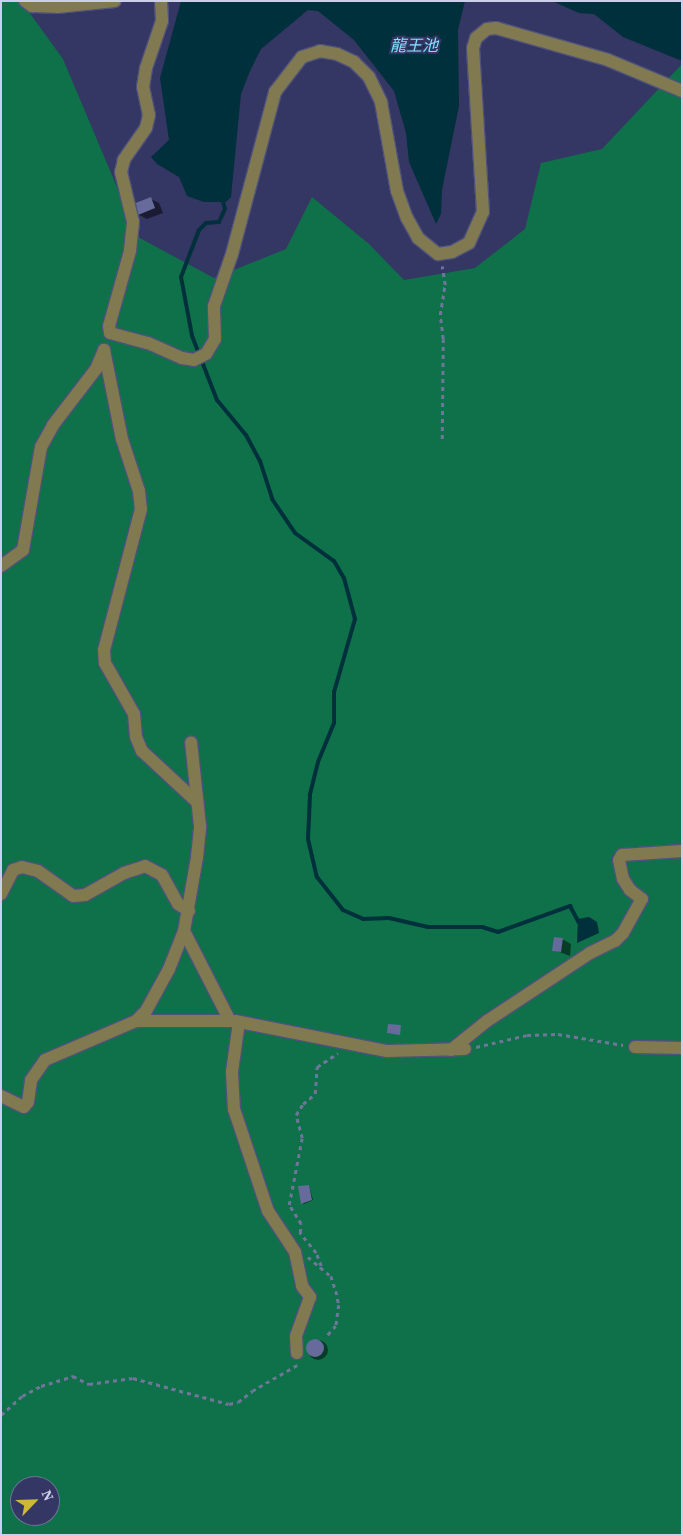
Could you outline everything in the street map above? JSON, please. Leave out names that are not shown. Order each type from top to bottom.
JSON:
[{"type":"street","points":[[26,1],[32,6],[57,7],[115,1]]},
{"type":"street","points":[[1,566],[23,550],[41,447],[53,426],[96,369],[110,333],[130,251],[133,222],[122,172],[124,160],[146,128],[149,115],[143,87],[146,68],[162,21],[161,1]]},
{"type":"street","points":[[110,333],[148,343],[182,358],[194,360],[206,354],[215,340],[214,306],[232,254],[275,92],[302,57],[320,50],[338,54],[354,62],[369,77],[381,102],[397,190],[407,218],[418,238],[441,254],[452,252],[469,243],[483,212],[473,48],[476,38],[487,30],[496,28],[608,60],[682,91]]},
{"type":"street","points":[[104,350],[122,439],[139,491],[142,509],[104,650],[105,663],[134,714],[136,737],[142,751],[197,802]]},
{"type":"street","points":[[1,1096],[24,1106],[28,1102],[31,1080],[45,1060],[136,1021],[146,1011],[184,931],[189,911],[198,849],[197,802],[191,742]]},
{"type":"street","points":[[451,1050],[487,1021],[590,953],[616,941],[642,899],[630,890],[624,879],[619,860],[622,854],[682,851]]},
{"type":"street","points":[[1,894],[8,877],[22,867],[38,871],[73,896],[84,895],[124,873],[145,866],[162,876],[178,904],[189,911]]},
{"type":"street","points":[[184,931],[234,1022],[232,1072],[234,1108],[268,1211],[295,1252],[302,1286],[310,1297],[296,1336],[297,1354]]},
{"type":"street","points":[[573,951],[590,953]]},
{"type":"street","points":[[136,1021],[234,1022],[342,1044],[387,1051],[465,1049]]},
{"type":"street","points":[[635,1048],[682,1048]]},
{"type":"path","points":[[441,254],[445,285],[440,315],[443,339],[442,439]]},
{"type":"path","points":[[465,1049],[527,1035],[558,1034],[635,1048]]},
{"type":"path","points":[[326,1336],[336,1326],[338,1305],[331,1276],[300,1233],[301,1224],[289,1205],[302,1138],[296,1115],[303,1104],[315,1094],[317,1067],[337,1055],[342,1044]]},
{"type":"path","points":[[295,1252],[322,1266]]},
{"type":"path","points":[[1,1414],[22,1396],[72,1376],[89,1384],[133,1378],[229,1404],[238,1402],[252,1391],[297,1368],[300,1362],[297,1354]]},
{"type":"green space","points":[[1,1],[21,1],[63,59],[138,237],[214,278],[286,249],[312,197],[369,244],[404,280],[475,268],[525,229],[541,163],[602,149],[682,64],[682,1535],[1,1535]]},
{"type":"water","name":"龍王池","points":[[181,1],[465,1],[458,30],[459,106],[442,190],[441,214],[436,224],[409,162],[406,133],[394,91],[354,40],[318,11],[308,10],[261,49],[250,71],[241,94],[231,197],[226,202],[204,202],[187,196],[179,177],[157,164],[151,157],[169,140],[160,78]]},
{"type":"water","points":[[552,1],[682,1],[682,61],[623,37],[594,14],[579,13]]},
{"type":"water","points":[[589,917],[597,922],[599,933],[577,943],[578,919]]},
{"type":"building","points":[[151,197],[155,208],[138,215],[133,204]]},
{"type":"building","points":[[554,937],[563,938],[561,952],[552,951]]},
{"type":"building","points":[[388,1024],[401,1025],[400,1035],[387,1033]]},
{"type":"building","points":[[309,1185],[312,1200],[301,1204],[298,1186]]},
{"type":"building","points":[[311,1339],[319,1339],[324,1344],[322,1355],[311,1357],[306,1352],[306,1344]]},
{"type":"waterway","points":[[222,198],[225,209],[219,222],[206,223],[199,230],[181,277],[192,336],[217,400],[246,435],[260,461],[272,499],[295,533],[334,561],[344,578],[355,619],[334,692],[334,723],[318,762],[310,795],[308,839],[317,877],[343,910],[363,919],[389,918],[428,927],[482,927],[498,932],[570,906],[579,923]]}]
